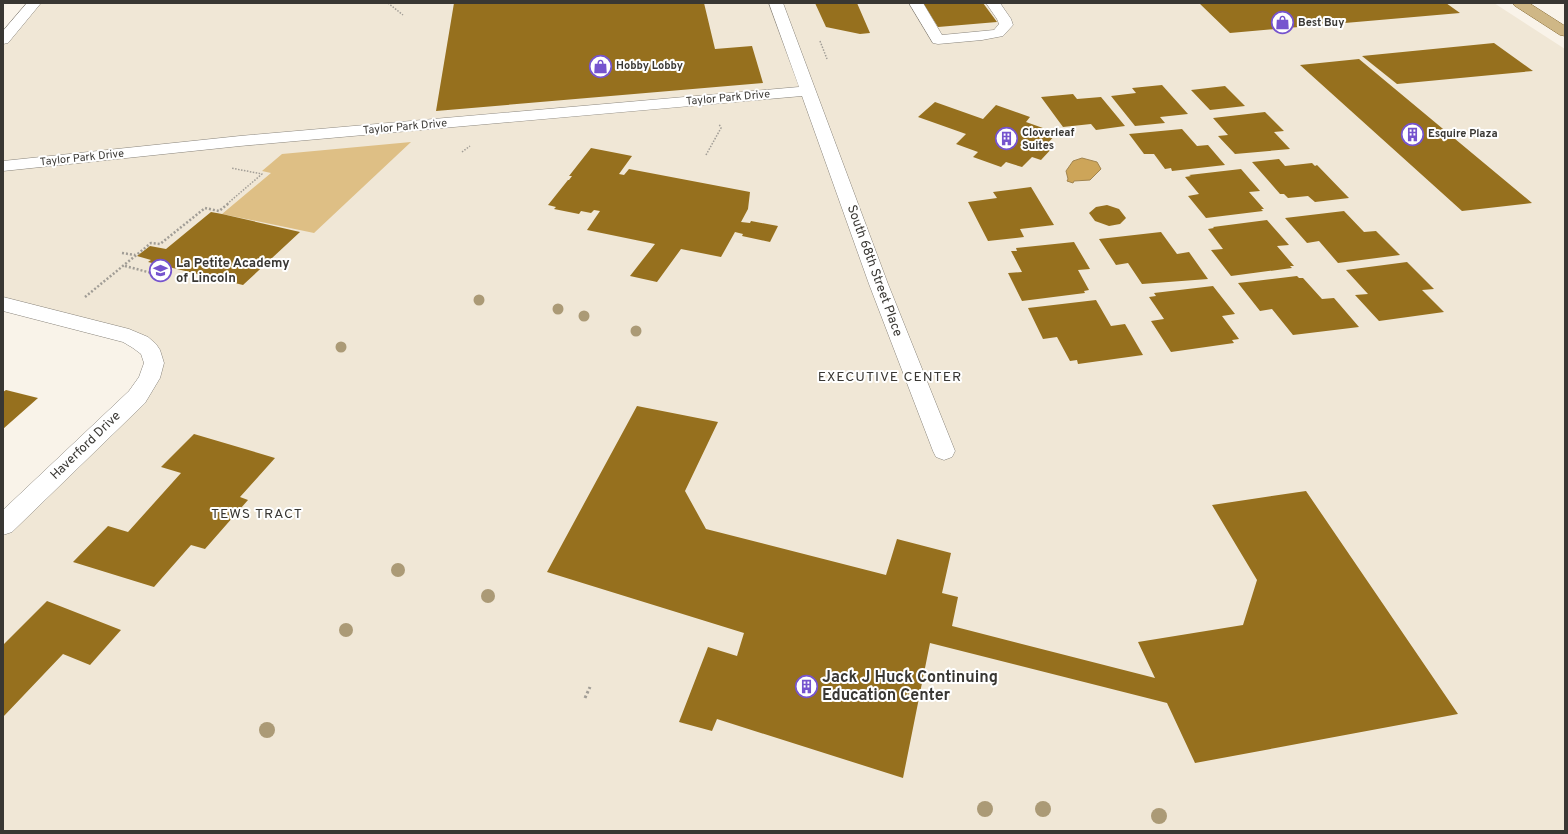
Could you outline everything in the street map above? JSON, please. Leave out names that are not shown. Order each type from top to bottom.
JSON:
[{"type":"main road","points":[[1520,3],[1565,32]]},
{"type":"street","points":[[3,40],[34,3]]},
{"type":"street","name":"South 68th Street Place","points":[[776,3],[904,354],[944,451]]},
{"type":"street","points":[[916,3],[938,40],[998,33],[1006,25],[1004,19],[993,3]]},
{"type":"street","name":"Taylor Park Drive","points":[[3,166],[255,140],[807,91]]},
{"type":"street","name":"Haverford Drive","points":[[3,304],[129,336],[142,342],[149,348],[154,358],[154,369],[149,381],[137,397],[3,525]]},
{"type":"path","points":[[388,3],[402,15]]},
{"type":"path","points":[[820,41],[827,59]]},
{"type":"path","points":[[706,155],[721,128],[719,122]]},
{"type":"path","points":[[85,297],[151,243],[160,244],[205,208],[219,211],[262,174],[228,168]]},
{"type":"path","points":[[122,253],[136,255]]},
{"type":"path","points":[[124,265],[159,275]]},
{"type":"path","points":[[585,698],[590,687]]},
{"type":"shaded area","points":[[34,3],[1494,3],[1565,49],[1565,831],[3,831],[3,525],[137,397],[149,348],[3,304],[3,40]]},
{"type":"shaded area","points":[[411,142],[314,233],[222,214],[271,173],[262,171],[282,154]]},
{"type":"shaded area","points":[[1082,158],[1097,162],[1101,169],[1090,180],[1074,181],[1073,183],[1067,181],[1066,171],[1073,161]]},
{"type":"building","name":"Hobby Lobby","points":[[454,3],[704,3],[715,49],[752,46],[763,83],[436,111]]},
{"type":"building","points":[[815,3],[857,3],[870,33],[860,34],[826,27]]},
{"type":"building","points":[[923,3],[983,3],[997,22],[938,27]]},
{"type":"building","name":"Best Buy","points":[[1199,3],[1446,3],[1460,13],[1230,33]]},
{"type":"building","points":[[1494,43],[1533,71],[1397,84],[1362,56]]},
{"type":"building","name":"Esquire Plaza","points":[[1359,59],[1532,203],[1462,211],[1300,65]]},
{"type":"building","points":[[1162,85],[1188,114],[1160,117],[1165,123],[1135,126],[1111,96],[1136,93],[1132,88]]},
{"type":"building","points":[[1225,86],[1245,106],[1210,110],[1191,90]]},
{"type":"building","points":[[1073,94],[1077,99],[1101,97],[1125,126],[1096,130],[1091,124],[1063,127],[1041,97]]},
{"type":"building","name":"Cloverleaf Suites","points":[[935,102],[983,119],[996,105],[1030,117],[1026,122],[1057,133],[1047,144],[1054,146],[1041,160],[1032,157],[1022,167],[1006,162],[1001,167],[973,157],[978,152],[956,144],[966,134],[918,117]]},
{"type":"building","points":[[1265,112],[1284,131],[1274,132],[1290,149],[1235,154],[1218,136],[1228,135],[1213,118]]},
{"type":"building","points":[[1182,129],[1197,146],[1208,145],[1225,165],[1172,171],[1171,168],[1165,169],[1154,154],[1144,154],[1129,134]]},
{"type":"building","points":[[591,148],[632,156],[619,174],[624,175],[629,169],[750,192],[748,209],[741,222],[750,223],[751,221],[778,226],[770,242],[742,236],[743,234],[735,232],[721,257],[681,249],[657,282],[630,276],[655,244],[587,230],[600,211],[594,210],[591,213],[581,211],[579,214],[554,209],[556,207],[548,205],[569,180],[572,176],[569,176]]},
{"type":"building","points":[[1279,159],[1285,166],[1312,163],[1315,166],[1317,165],[1349,198],[1315,202],[1308,196],[1288,198],[1284,194],[1280,194],[1252,162]]},
{"type":"building","points":[[1241,169],[1260,191],[1249,192],[1264,209],[1261,209],[1263,211],[1206,218],[1188,196],[1199,194],[1185,177],[1191,176],[1189,175]]},
{"type":"building","points":[[1031,187],[1054,225],[1020,229],[1024,237],[988,241],[968,202],[997,198],[993,192]]},
{"type":"building","points":[[1107,205],[1119,209],[1126,218],[1120,224],[1109,226],[1095,221],[1089,213],[1096,207]]},
{"type":"building","points":[[1344,211],[1364,232],[1376,231],[1400,255],[1338,263],[1319,241],[1307,243],[1285,218]]},
{"type":"building","points":[[211,212],[300,232],[243,285],[148,262],[151,260],[137,256],[150,246],[166,249]]},
{"type":"building","points":[[1267,220],[1289,245],[1277,246],[1294,266],[1290,266],[1292,268],[1231,276],[1211,250],[1223,249],[1208,229],[1214,228],[1213,227]]},
{"type":"building","points":[[1161,232],[1177,254],[1189,252],[1208,279],[1142,284],[1128,263],[1116,265],[1099,239]]},
{"type":"building","points":[[1074,242],[1090,269],[1078,270],[1089,290],[1084,291],[1085,293],[1022,301],[1008,273],[1022,272],[1011,251],[1017,251],[1016,248]]},
{"type":"building","points":[[1407,262],[1434,289],[1422,290],[1444,312],[1379,321],[1355,295],[1368,294],[1346,270]]},
{"type":"building","points":[[1297,276],[1299,278],[1303,278],[1322,299],[1334,298],[1359,327],[1293,335],[1272,309],[1260,311],[1238,283]]},
{"type":"building","points":[[1213,286],[1235,314],[1222,316],[1239,339],[1232,340],[1234,343],[1171,352],[1151,321],[1164,319],[1149,297],[1156,296],[1154,293]]},
{"type":"building","points":[[1096,300],[1111,326],[1125,324],[1143,355],[1078,364],[1077,360],[1070,361],[1057,337],[1043,339],[1028,308]]},
{"type":"building","points":[[6,390],[38,398],[3,429],[3,392]]},
{"type":"building","points":[[637,406],[718,422],[685,491],[706,529],[886,575],[897,539],[951,553],[942,593],[958,597],[952,626],[1155,678],[1138,642],[1243,625],[1257,580],[1212,505],[1306,491],[1458,714],[1195,763],[1167,703],[930,643],[903,778],[717,719],[712,731],[679,722],[708,647],[737,656],[744,633],[547,572]]},
{"type":"building","points":[[194,434],[275,458],[240,497],[248,500],[205,549],[191,545],[154,587],[73,562],[108,526],[128,532],[181,473],[161,467]]},
{"type":"building","points":[[47,601],[121,630],[90,665],[63,654],[3,717],[3,645]]},
{"type":"place","name":"Best Buy","points":[[1283,23]]},
{"type":"place","name":"Hobby Lobby","points":[[601,66]]},
{"type":"place","name":"Esquire Plaza","points":[[1412,134]]},
{"type":"place","name":"Cloverleaf Suites","points":[[1006,139]]},
{"type":"place","name":"La Petite Academy of Lincoln","points":[[160,271]]},
{"type":"place","name":"Jack J Huck Continuing Education Center","points":[[807,687]]},
{"type":"district","name":"EXECUTIVE CENTER","points":[[890,377]]},
{"type":"district","name":"TEWS TRACT","points":[[257,514]]}]
